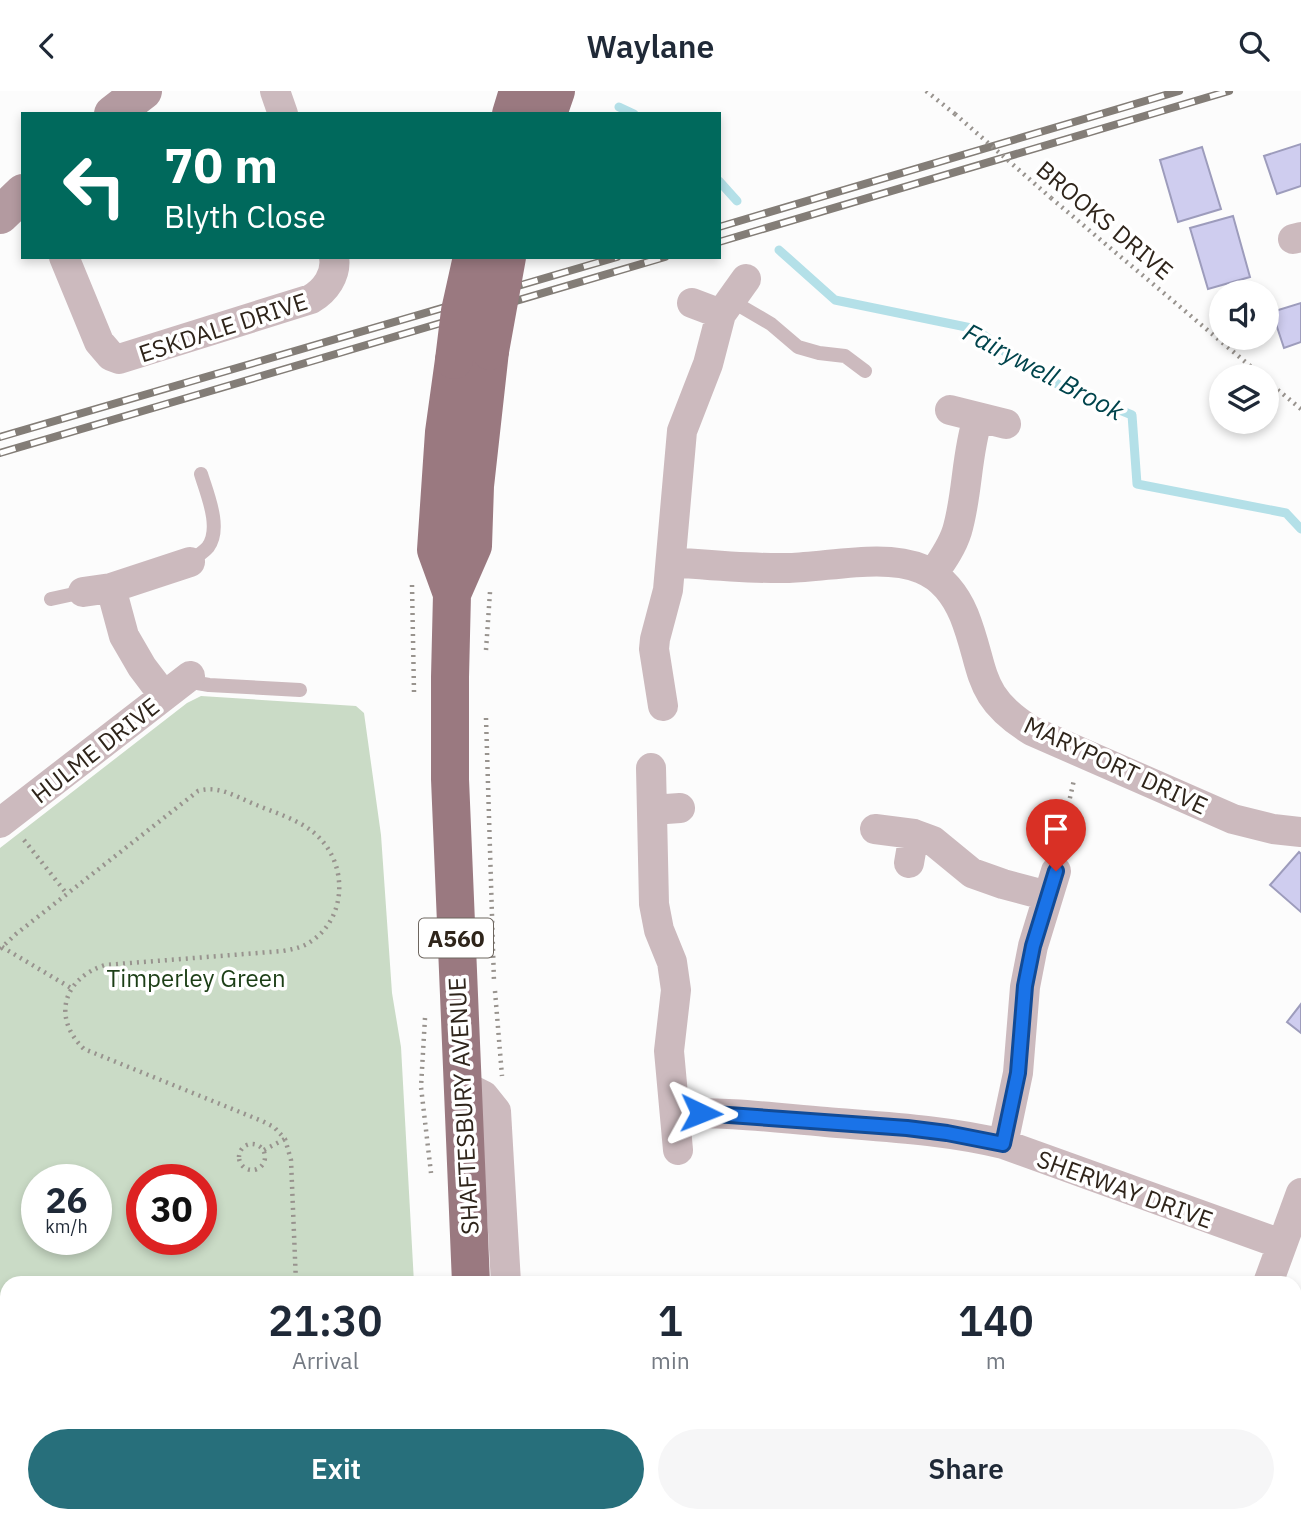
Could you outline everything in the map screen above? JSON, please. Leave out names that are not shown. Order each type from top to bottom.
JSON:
[{"type":"highway","points":[[512,112],[518,91]]},
{"type":"highway","points":[[549,112],[556,91]]},
{"type":"highway","name":"SHAFTESBURY AVENUE","points":[[472,259],[460,311],[472,356]]},
{"type":"highway","name":"SHAFTESBURY AVENUE","points":[[471,1276],[450,779],[452,594],[436,550],[444,432],[506,259]]},
{"type":"main road","points":[[0,215],[21,195]]},
{"type":"street","points":[[275,91],[282,112]]},
{"type":"street","name":"ESKDALE DRIVE","points":[[65,259],[99,342],[111,356],[119,359],[136,356],[311,299],[320,294],[330,280],[334,259]]},
{"type":"street","points":[[663,706],[654,649],[668,590],[682,431],[732,298],[692,303]]},
{"type":"street","points":[[933,575],[957,533],[978,417]]},
{"type":"street","points":[[179,684],[142,667],[97,590],[190,562]]},
{"type":"street","name":"MARYPORT DRIVE","points":[[671,562],[780,568],[892,562],[921,568],[948,589],[960,607],[985,684],[1000,706],[1032,731],[1233,819],[1273,829],[1301,832]]},
{"type":"street","name":"HULME DRIVE","points":[[4,821],[179,684]]},
{"type":"street","points":[[650,768],[666,809],[651,835],[654,904],[676,990],[669,1051],[678,1150]]},
{"type":"street","points":[[875,829],[911,849],[933,841],[972,873],[983,878],[1052,884],[1025,986],[1018,1073],[1003,1144]]},
{"type":"street","points":[[462,1085],[492,1103],[496,1111],[506,1276]]},
{"type":"street","name":"SHERWAY DRIVE","points":[[675,1114],[733,1114],[907,1128],[1003,1144],[1281,1244]]},
{"type":"street","points":[[1270,1276],[1301,1193]]},
{"type":"lane","points":[[732,298],[771,324],[798,347],[818,353],[845,356],[865,371]]},
{"type":"lane","points":[[190,562],[209,546],[214,531],[211,505],[201,474]]},
{"type":"lane","points":[[51,599],[97,590]]},
{"type":"lane","points":[[179,684],[300,690]]},
{"type":"path","name":"BROOKS DRIVE","points":[[926,91],[1248,364]]},
{"type":"path","points":[[1279,391],[1301,409]]},
{"type":"path","points":[[486,661],[491,580]]},
{"type":"path","points":[[486,713],[495,992],[502,1066],[502,1096],[496,1111]]},
{"type":"path","points":[[1052,884],[1080,751]]},
{"type":"path","points":[[71,988],[1,948],[191,795],[210,788],[224,791],[313,831],[330,852],[340,882],[340,895],[333,918],[325,930],[306,945],[283,951],[105,965],[87,972],[71,988],[65,1012],[71,1033],[84,1049],[262,1121],[274,1127],[285,1139],[291,1160],[296,1276]]},
{"type":"path","points":[[4,821],[67,894]]},
{"type":"path","points":[[422,1055],[422,1107],[431,1176]]},
{"type":"path","points":[[264,1150],[285,1139]]},
{"type":"path","points":[[255,1143],[264,1150],[265,1161],[258,1169],[252,1170],[242,1165],[239,1159],[242,1147],[255,1143]]},
{"type":"green space","name":"Timperley Green","points":[[201,696],[356,706],[364,713],[381,835],[392,993],[401,1047],[414,1276],[0,1276],[0,848],[187,703]]},
{"type":"building","points":[[1301,144],[1301,186],[1277,194],[1264,156]]},
{"type":"building","points":[[1202,147],[1221,209],[1178,222],[1160,160]]},
{"type":"building","points":[[1233,216],[1250,277],[1240,280],[1209,280],[1208,289],[1190,228]]},
{"type":"building","points":[[1301,303],[1301,342],[1284,348],[1279,333],[1279,310]]},
{"type":"building","points":[[1299,852],[1301,854],[1301,912],[1270,885]]},
{"type":"building","points":[[1301,1004],[1301,1033],[1287,1022]]},
{"type":"waterway","name":"Fairywell Brook","points":[[619,107],[630,112]]},
{"type":"waterway","name":"Fairywell Brook","points":[[721,183],[737,201]]},
{"type":"waterway","name":"Fairywell Brook","points":[[779,250],[835,300],[976,329],[1014,359],[1061,386],[1132,415],[1137,484],[1286,513],[1301,529]]},
{"type":"railway","points":[[721,226],[1179,91]]},
{"type":"railway","points":[[721,241],[1229,91]]},
{"type":"railway","points":[[0,437],[610,259]]},
{"type":"railway","points":[[0,453],[658,259]]},
{"type":"route","points":[[701,1113],[907,1128],[975,1137],[1003,1144],[1018,1073],[1025,986],[1033,946],[1056,871]]}]
